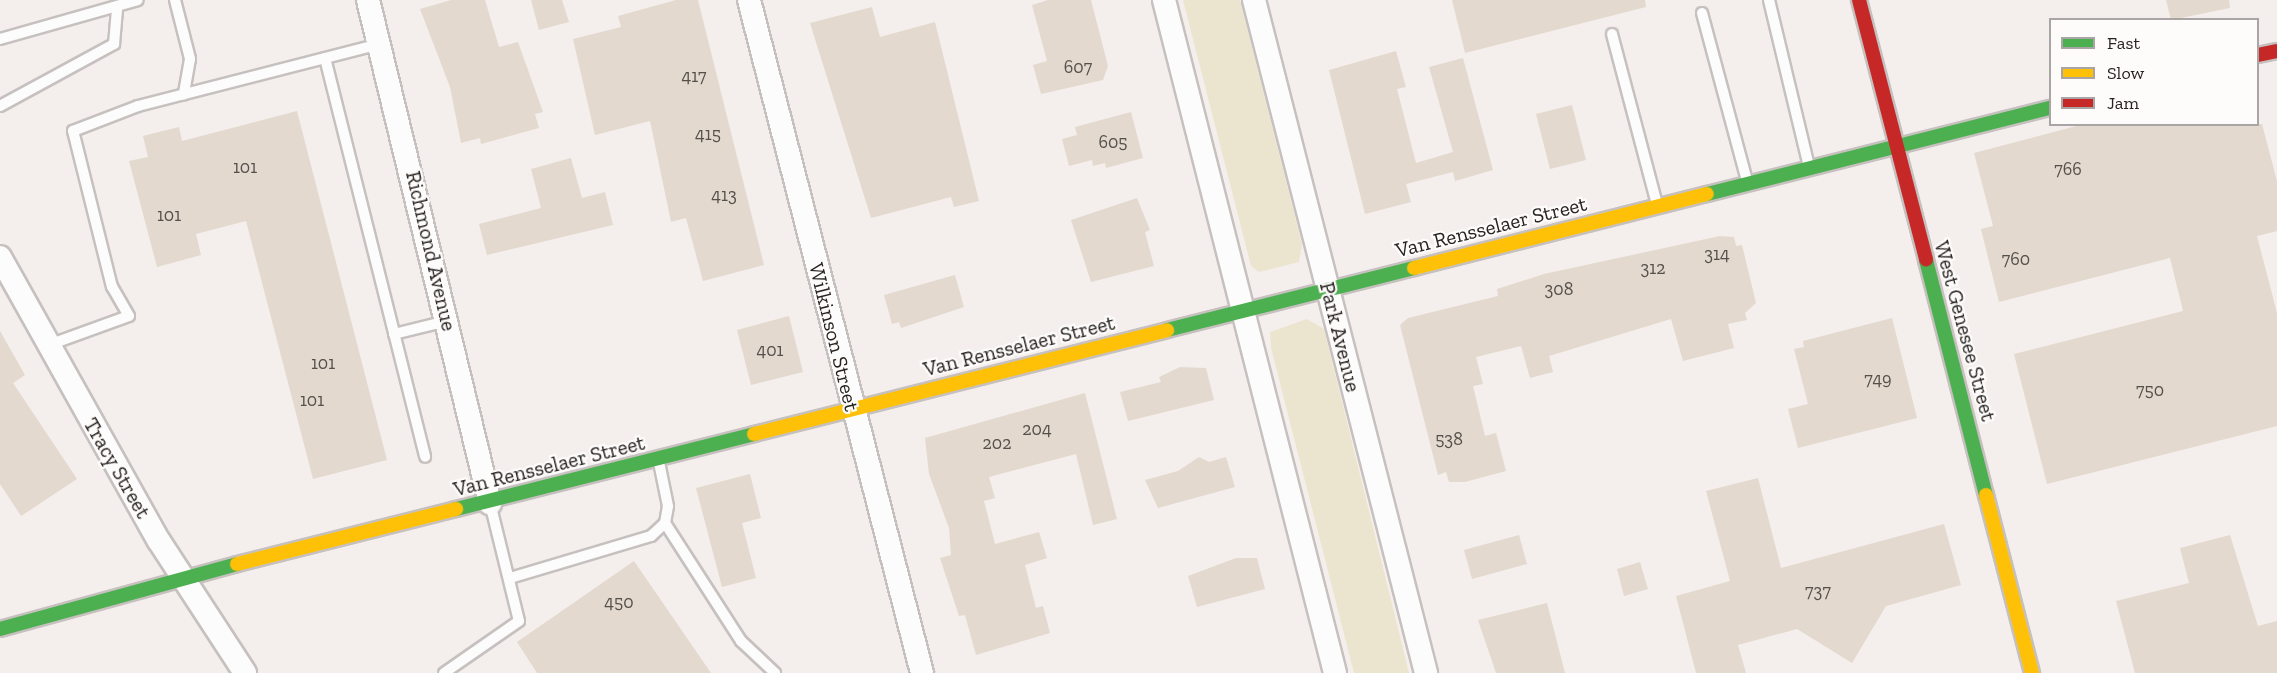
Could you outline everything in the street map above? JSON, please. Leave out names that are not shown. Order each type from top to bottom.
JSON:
[{"type":"street","name":"Richmond Avenue","points":[[368,0],[448,321],[490,503]]},
{"type":"street","name":"Wilkinson Street","points":[[749,0],[852,411],[922,673]]},
{"type":"street","points":[[1164,0],[1335,673]]},
{"type":"street","name":"Park Avenue","points":[[1254,0],[1426,673]]},
{"type":"street","name":"West Genesee Street","points":[[1859,0],[2032,673]]},
{"type":"street","points":[[2259,56],[2277,51]]},
{"type":"street","name":"Van Rensselaer Street","points":[[0,630],[183,578],[490,503],[2049,108]]},
{"type":"street","name":"Tracy Street","points":[[0,256],[46,346],[183,578],[245,673]]},
{"type":"lane","points":[[0,39],[138,0]]},
{"type":"lane","points":[[175,0],[190,58],[184,94]]},
{"type":"lane","points":[[1768,0],[1809,169]]},
{"type":"lane","points":[[0,106],[114,44],[117,6]]},
{"type":"lane","points":[[1702,13],[1748,184]]},
{"type":"lane","points":[[1612,34],[1658,207]]},
{"type":"lane","points":[[46,346],[129,316],[112,286],[73,131],[184,94],[379,44]]},
{"type":"lane","points":[[325,58],[425,457]]},
{"type":"lane","points":[[394,334],[448,321]]},
{"type":"lane","points":[[510,578],[651,536],[665,524],[668,506],[658,460]]},
{"type":"lane","points":[[444,673],[519,621],[490,503]]},
{"type":"lane","points":[[665,524],[741,641],[775,673]]},
{"type":"shaded area","points":[[1183,0],[1240,0],[1302,244],[1299,262],[1259,272],[1251,266]]},
{"type":"shaded area","points":[[1307,319],[1324,329],[1409,673],[1354,673],[1271,348],[1270,332]]},
{"type":"building","points":[[451,0],[485,0],[499,47],[518,42],[543,112],[535,114],[539,128],[481,144],[480,138],[461,143],[450,87],[420,9]]},
{"type":"building","points":[[531,0],[562,0],[569,22],[539,30]]},
{"type":"building","points":[[676,0],[698,0],[764,265],[703,281],[686,218],[671,222],[650,121],[595,135],[573,39],[621,27],[618,16]]},
{"type":"building","points":[[1048,0],[1091,0],[1108,66],[1103,80],[1041,94],[1033,65],[1047,61],[1032,5]]},
{"type":"building","points":[[1452,0],[1645,0],[1646,7],[1465,53]]},
{"type":"building","points":[[2166,0],[2229,0],[2230,8],[2170,18]]},
{"type":"building","points":[[872,7],[880,37],[935,22],[979,201],[954,207],[951,197],[871,218],[810,23]]},
{"type":"building","points":[[1396,51],[1406,87],[1397,89],[1416,163],[1453,152],[1429,67],[1463,58],[1493,170],[1455,181],[1453,172],[1406,184],[1411,202],[1365,214],[1329,70]]},
{"type":"building","points":[[1572,105],[1586,160],[1550,169],[1536,114]]},
{"type":"building","points":[[297,111],[387,460],[313,479],[246,221],[196,234],[201,255],[157,267],[129,161],[148,157],[143,136],[179,127],[182,141]]},
{"type":"building","points":[[1131,112],[1143,158],[1106,168],[1105,163],[1093,166],[1092,160],[1069,166],[1062,139],[1077,135],[1075,127]]},
{"type":"building","points":[[2262,124],[2277,181],[2277,231],[2257,236],[2277,313],[2277,426],[2047,484],[2014,354],[2183,311],[2170,258],[1999,302],[1981,229],[1993,226],[1974,153],[2076,126],[2259,126]]},
{"type":"building","points":[[571,158],[582,198],[605,192],[613,225],[487,255],[479,224],[541,208],[531,169]]},
{"type":"building","points":[[1137,198],[1150,230],[1145,232],[1154,266],[1091,282],[1071,220]]},
{"type":"building","points":[[1720,236],[1734,237],[1736,246],[1742,245],[1756,303],[1745,313],[1747,320],[1728,324],[1734,348],[1683,361],[1671,319],[1549,356],[1553,372],[1530,378],[1521,346],[1476,357],[1483,384],[1473,386],[1485,436],[1496,433],[1506,471],[1465,482],[1449,482],[1446,472],[1438,475],[1400,325],[1408,318],[1498,296],[1497,289],[1544,274]]},
{"type":"building","points":[[955,275],[964,307],[901,328],[899,322],[892,324],[884,295]]},
{"type":"building","points":[[789,316],[803,372],[751,385],[737,330]]},
{"type":"building","points":[[1892,318],[1917,418],[1798,448],[1788,409],[1808,404],[1794,349],[1804,347],[1803,341]]},
{"type":"building","points":[[0,331],[25,375],[13,383],[77,479],[21,516],[0,484]]},
{"type":"building","points":[[1180,367],[1206,368],[1214,400],[1128,421],[1120,392],[1161,382],[1159,377]]},
{"type":"building","points":[[1085,393],[1117,519],[1093,525],[1076,454],[989,477],[995,498],[984,501],[995,544],[1039,532],[1047,558],[1025,565],[1036,608],[1043,606],[1050,633],[976,655],[965,615],[959,616],[940,558],[951,555],[949,528],[929,474],[925,438]]},
{"type":"building","points":[[1199,457],[1209,462],[1226,457],[1235,487],[1158,508],[1145,480],[1178,471]]},
{"type":"building","points":[[750,474],[761,518],[742,523],[756,578],[722,587],[696,488]]},
{"type":"building","points":[[1758,478],[1781,568],[1944,524],[1961,585],[1886,606],[1852,663],[1797,629],[1738,645],[1746,673],[1696,673],[1676,596],[1730,581],[1706,491]]},
{"type":"building","points":[[1519,535],[1527,564],[1472,579],[1464,550]]},
{"type":"building","points":[[2230,535],[2258,626],[2277,621],[2277,673],[2135,673],[2116,601],[2189,583],[2180,548]]},
{"type":"building","points":[[1236,558],[1257,558],[1265,589],[1197,607],[1188,576]]},
{"type":"building","points":[[634,561],[711,673],[537,673],[517,642]]},
{"type":"building","points":[[1640,562],[1648,589],[1624,596],[1617,569]]},
{"type":"building","points":[[1547,603],[1565,673],[1496,673],[1478,620]]},
{"type":"traffic: fast","points":[[1707,194],[2049,108]]},
{"type":"traffic: fast","points":[[1926,260],[1986,495]]},
{"type":"traffic: fast","points":[[1167,330],[1414,268]]},
{"type":"traffic: fast","points":[[456,509],[754,434]]},
{"type":"traffic: fast","points":[[0,629],[237,564]]},
{"type":"traffic: slow","points":[[1414,268],[1707,194]]},
{"type":"traffic: slow","points":[[754,434],[1167,330]]},
{"type":"traffic: slow","points":[[1986,495],[2032,673]]},
{"type":"traffic: slow","points":[[237,564],[456,509]]},
{"type":"traffic: jam","points":[[1859,0],[1926,260]]},
{"type":"traffic: jam","points":[[2259,55],[2277,51]]}]
